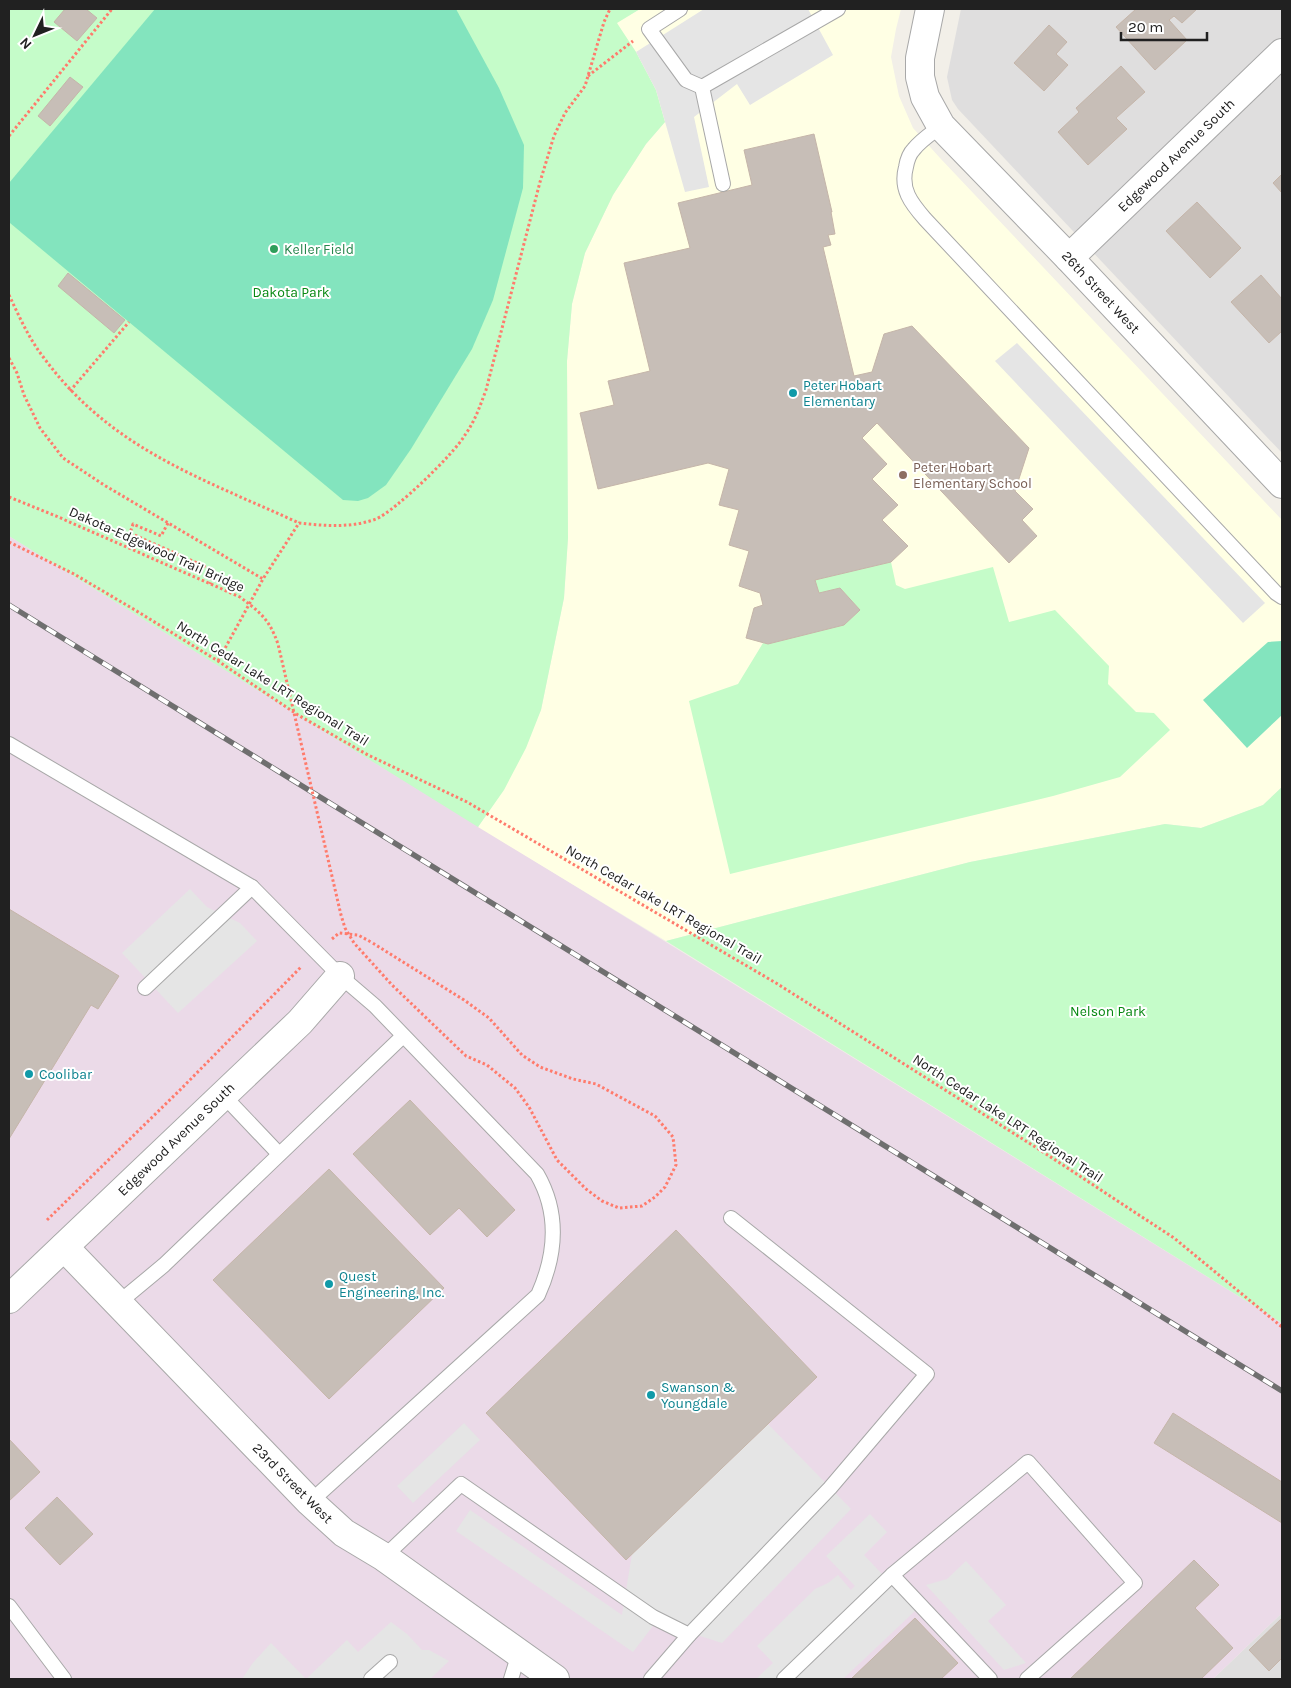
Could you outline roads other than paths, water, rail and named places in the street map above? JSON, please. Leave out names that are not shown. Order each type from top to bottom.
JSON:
[{"type":"street","name":"26th Street West","points":[[930,9],[920,58],[920,77],[925,97],[941,126],[1069,258],[1282,484]]},
{"type":"street","name":"Edgewood Avenue South","points":[[1069,258],[1282,53]]},
{"type":"street","name":"Edgewood Avenue South","points":[[9,1299],[300,1022],[340,976]]},
{"type":"street","name":"23rd Street West","points":[[64,1247],[310,1502],[344,1533],[384,1557],[555,1679]]},
{"type":"lane","points":[[680,9],[649,29],[686,80],[702,87]]},
{"type":"lane","points":[[702,87],[838,9]]},
{"type":"lane","points":[[702,87],[723,184]]},
{"type":"lane","points":[[941,126],[913,150],[907,161],[904,174],[905,189],[911,203],[1269,586],[1282,597]]},
{"type":"lane","points":[[9,744],[252,887],[340,976],[375,1006],[537,1174],[545,1188],[554,1224],[551,1258],[538,1295],[310,1502]]},
{"type":"lane","points":[[145,988],[252,887]]},
{"type":"lane","points":[[117,1304],[164,1265],[403,1036]]},
{"type":"lane","points":[[223,1095],[280,1154]]},
{"type":"lane","points":[[651,1679],[689,1635],[830,1488],[927,1374],[731,1218]]},
{"type":"lane","points":[[784,1679],[892,1575],[1028,1462],[1134,1583],[1026,1679]]},
{"type":"lane","points":[[384,1557],[461,1484],[653,1617],[689,1635]]},
{"type":"lane","points":[[892,1575],[990,1679]]},
{"type":"lane","points":[[9,1606],[64,1679]]},
{"type":"lane","points":[[511,1679],[519,1653]]},
{"type":"lane","points":[[371,1679],[390,1662]]},
{"type":"railway","points":[[9,605],[1282,1391]]},
{"type":"place","name":"Keller Field","points":[[274,249]]},
{"type":"place","name":"Peter Hobart Elementary","points":[[793,393]]},
{"type":"place","name":"Peter Hobart Elementary School","points":[[903,475]]},
{"type":"place","name":"Coolibar","points":[[29,1074]]},
{"type":"place","name":"Quest Engineering, Inc.","points":[[329,1284]]},
{"type":"place","name":"Swanson & Youngdale","points":[[651,1395]]},
{"type":"park label","name":"Dakota Park","points":[[291,292]]},
{"type":"park label","name":"Nelson Park","points":[[1108,1011]]}]
